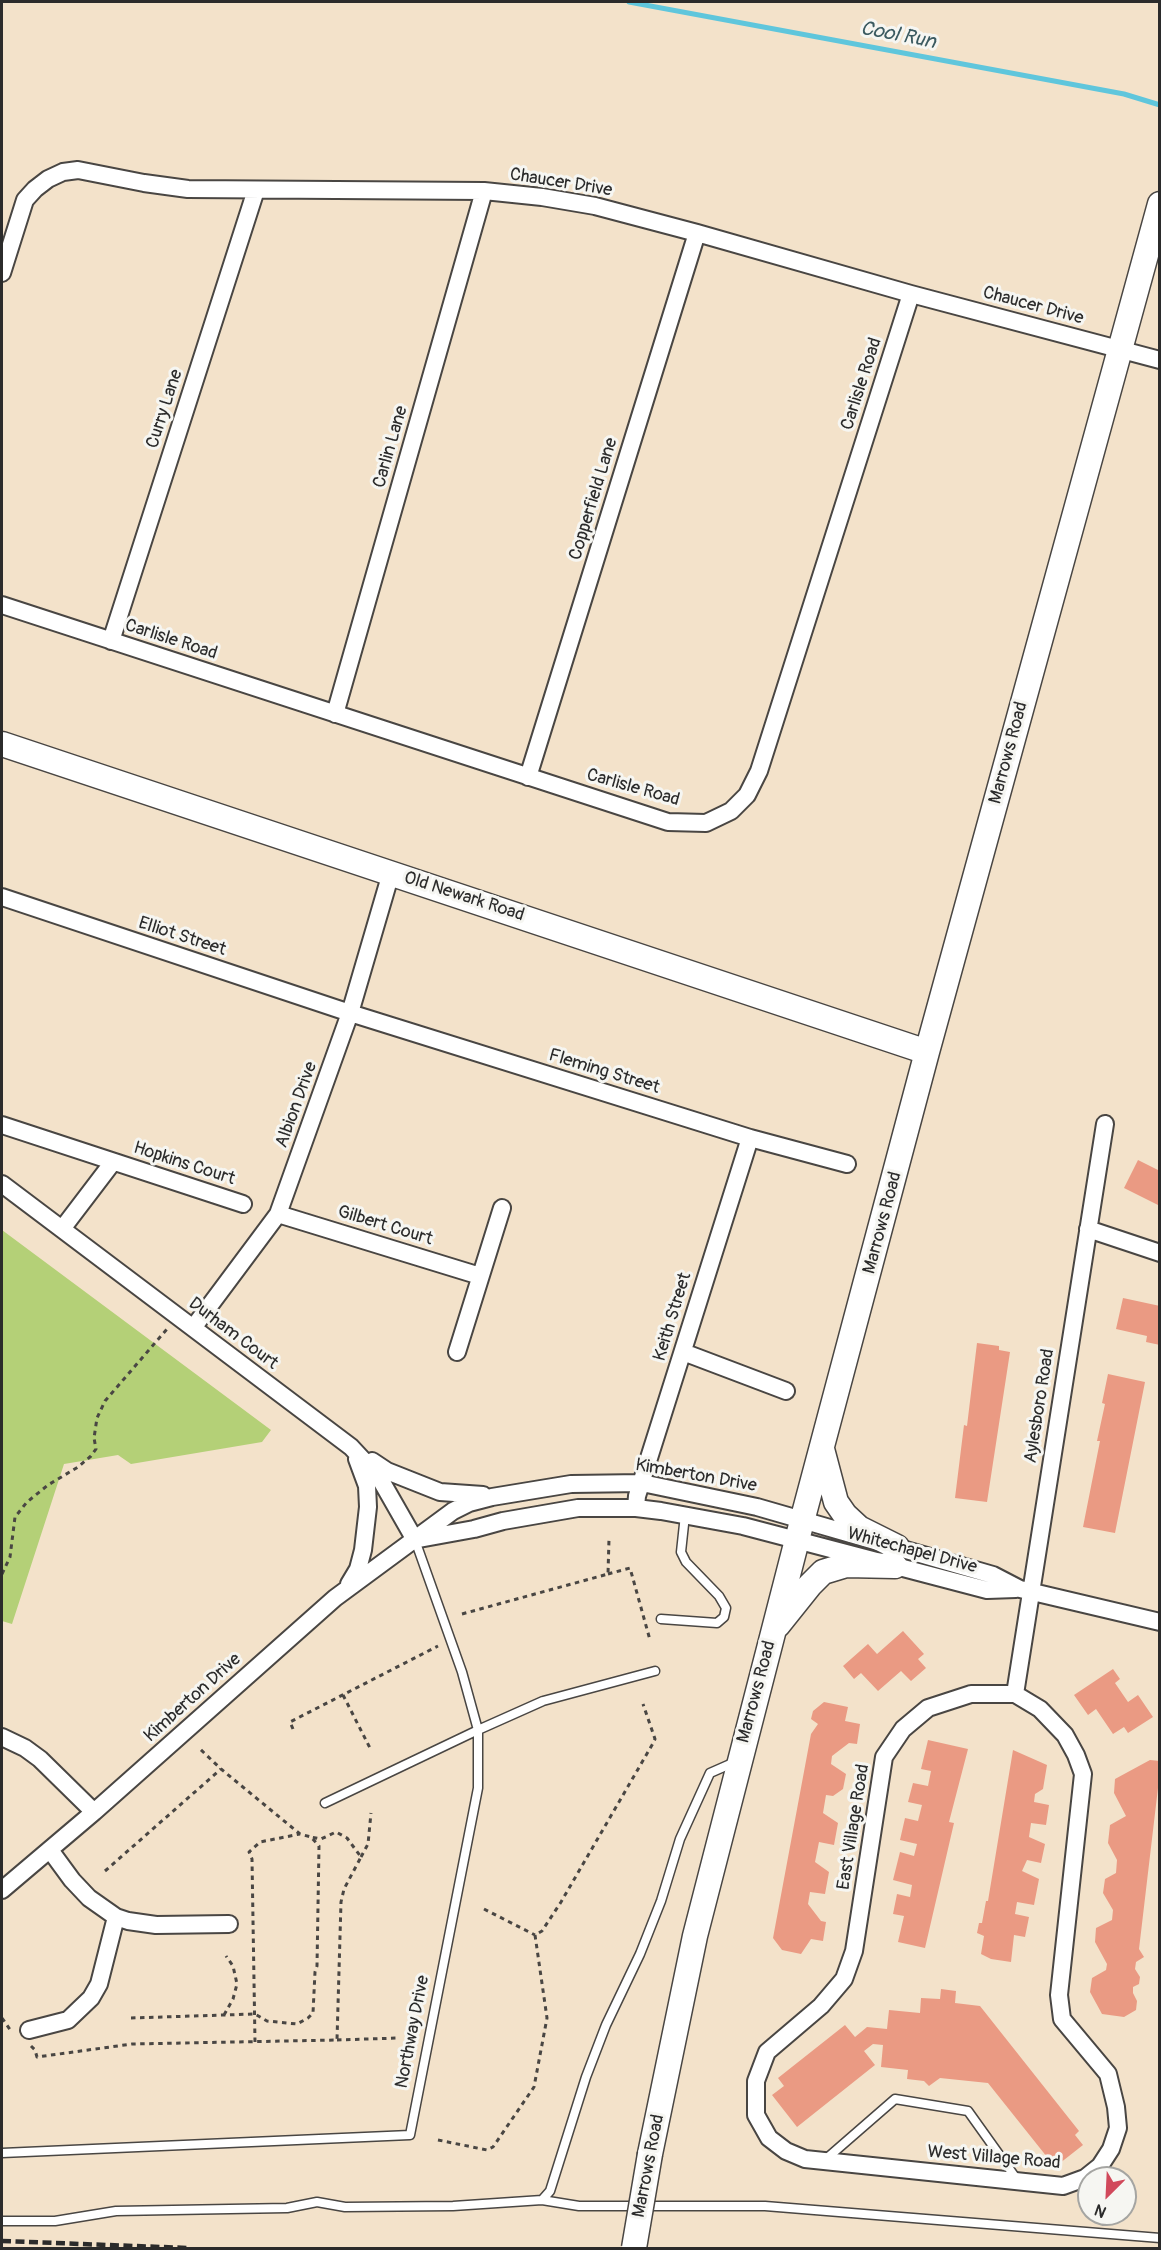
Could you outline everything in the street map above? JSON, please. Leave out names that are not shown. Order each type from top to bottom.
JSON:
[{"type":"street","name":"Chaucer Drive","points":[[2,273],[25,201],[35,189],[63,172],[78,170],[188,189],[484,191],[542,197],[595,206],[911,294],[1160,360]]},
{"type":"street","name":"Curry Lane","points":[[111,641],[256,190]]},
{"type":"street","name":"Carlin Lane","points":[[335,714],[484,191]]},
{"type":"street","name":"Marrows Road","points":[[634,2248],[650,2154],[695,1936],[799,1530],[927,1052],[1160,204]]},
{"type":"street","name":"Copperfield Lane","points":[[528,777],[697,233]]},
{"type":"street","name":"Carlisle Road","points":[[2,605],[668,822],[706,823],[731,811],[747,795],[759,771],[911,294]]},
{"type":"street","name":"Old Newark Road","points":[[2,744],[927,1052]]},
{"type":"street","name":"Albion Drive","points":[[193,1328],[279,1214],[350,1013],[391,873]]},
{"type":"street","name":"Elliot Street","points":[[2,897],[350,1013]]},
{"type":"street","name":"Fleming Street","points":[[350,1013],[750,1138],[847,1164]]},
{"type":"street","name":"Aylesboro Road","points":[[1015,1694],[1025,1591],[1105,1124]]},
{"type":"street","name":"Hopkins Court","points":[[2,1125],[243,1204]]},
{"type":"street","name":"Keith Street","points":[[636,1508],[750,1138]]},
{"type":"street","name":"Hopkins Court","points":[[62,1229],[113,1162]]},
{"type":"street","name":"Durham Court","points":[[2,1185],[351,1448],[379,1477],[415,1540]]},
{"type":"street","points":[[457,1352],[502,1208]]},
{"type":"street","name":"Gilbert Court","points":[[279,1214],[480,1276]]},
{"type":"street","points":[[1088,1229],[1160,1252]]},
{"type":"street","points":[[683,1352],[786,1391]]},
{"type":"street","points":[[351,1448],[387,1471],[440,1492],[463,1495],[509,1495]]},
{"type":"street","points":[[345,1591],[358,1569],[363,1550],[368,1507],[367,1486],[351,1448]]},
{"type":"street","points":[[822,1449],[836,1502],[845,1515],[896,1557]]},
{"type":"street","name":"Kimberton Drive","points":[[2,1890],[345,1591],[453,1511],[469,1503],[571,1484],[642,1483],[757,1507],[799,1530]]},
{"type":"street","name":"Kimberton Drive","points":[[415,1540],[578,1508],[636,1508],[743,1526],[799,1530]]},
{"type":"street","name":"Whitechapel Drive","points":[[799,1530],[896,1557],[987,1590],[1025,1591],[1160,1622]]},
{"type":"street","points":[[773,1632],[823,1572],[846,1564],[896,1557]]},
{"type":"street","name":"East Village Road","points":[[854,1951],[884,1757],[903,1730],[928,1708],[971,1694],[1015,1694]]},
{"type":"street","name":"West Village Road","points":[[854,1951],[844,1979],[821,2006],[768,2052],[756,2081],[756,2115],[769,2138],[786,2151],[806,2159],[1063,2186],[1085,2178],[1100,2166],[1111,2149],[1118,2128],[1116,2107],[1108,2074],[1062,2019],[1059,1995],[1083,1774],[1077,1755],[1065,1735],[1040,1710],[1015,1694]]},
{"type":"street","points":[[2,1737],[25,1748],[40,1759],[94,1812]]},
{"type":"street","points":[[50,1850],[89,1898],[116,1917],[156,1925],[229,1924]]},
{"type":"street","points":[[24,2036],[68,2020],[91,1998],[99,1984],[116,1917]]},
{"type":"lane","points":[[662,1619],[717,1623],[724,1617],[726,1608],[719,1596],[686,1562],[681,1552],[685,1515]]},
{"type":"lane","name":"Northway Drive","points":[[2,2153],[410,2135],[478,1788],[478,1730],[462,1672],[415,1540]]},
{"type":"lane","points":[[325,1803],[543,1701],[655,1671]]},
{"type":"lane","points":[[542,2200],[550,2191],[586,2077],[606,2025],[640,1954],[661,1900],[680,1839],[710,1773],[740,1760]]},
{"type":"lane","points":[[824,2161],[895,2099],[968,2111],[1018,2181]]},
{"type":"lane","points":[[2,2221],[55,2222],[116,2211],[287,2208],[317,2202],[345,2207],[453,2206],[542,2200],[579,2206],[683,2208],[765,2206],[1160,2238]]},
{"type":"path","points":[[2,1574],[10,1557],[15,1517],[27,1502],[48,1485],[78,1467],[91,1456],[96,1449],[94,1438],[97,1418],[105,1401],[177,1316]]},
{"type":"path","points":[[608,1574],[609,1539]]},
{"type":"path","points":[[462,1614],[630,1568],[650,1640]]},
{"type":"path","points":[[293,1729],[290,1722],[438,1646]]},
{"type":"path","points":[[343,1695],[370,1748]]},
{"type":"path","points":[[535,1935],[542,1930],[561,1902],[655,1739],[643,1704]]},
{"type":"path","points":[[199,1748],[300,1834],[321,1839],[336,1832],[347,1838],[361,1857]]},
{"type":"path","points":[[105,1871],[221,1769]]},
{"type":"path","points":[[337,2040],[340,1902],[344,1889],[368,1845],[371,1813]]},
{"type":"path","points":[[255,2042],[252,1859],[249,1852],[260,1842],[300,1834]]},
{"type":"path","points":[[131,2018],[255,2014],[267,2021],[297,2024],[309,2018],[313,2013],[317,1966],[320,1846],[311,1837]]},
{"type":"path","points":[[484,1909],[535,1935]]},
{"type":"path","points":[[438,2140],[487,2151],[493,2147],[534,2087],[547,2018],[535,1935]]},
{"type":"path","points":[[224,2016],[233,1999],[237,1984],[232,1966],[226,1956]]},
{"type":"path","points":[[2,2018],[24,2036],[38,2057],[132,2044],[398,2038]]},
{"type":"green space","points":[[2,1230],[271,1430],[262,1442],[131,1464],[118,1455],[64,1464],[12,1624],[2,1621]]},
{"type":"building","points":[[1138,1160],[1160,1171],[1160,1206],[1124,1188]]},
{"type":"building","points":[[1123,1298],[1160,1306],[1160,1345],[1146,1342],[1147,1336],[1116,1329]]},
{"type":"building","points":[[977,1343],[999,1346],[999,1350],[1010,1352],[987,1502],[955,1498]]},
{"type":"building","points":[[1108,1374],[1145,1382],[1115,1533],[1083,1527],[1100,1441],[1097,1441],[1105,1404],[1102,1403]]},
{"type":"building","points":[[903,1631],[924,1654],[918,1659],[926,1668],[911,1681],[901,1671],[878,1691],[861,1673],[854,1679],[843,1666],[868,1644],[877,1654]]},
{"type":"building","points":[[1113,1669],[1120,1679],[1115,1683],[1128,1702],[1138,1695],[1153,1717],[1128,1733],[1124,1727],[1113,1734],[1096,1709],[1088,1715],[1074,1695]]},
{"type":"building","points":[[824,1702],[848,1707],[845,1721],[860,1724],[857,1744],[849,1743],[832,1756],[831,1764],[846,1774],[843,1789],[833,1796],[826,1795],[823,1813],[838,1823],[834,1845],[819,1842],[815,1862],[829,1872],[825,1894],[810,1892],[808,1904],[821,1921],[826,1922],[823,1941],[811,1939],[801,1954],[782,1950],[773,1938],[811,1734],[818,1724],[811,1719],[813,1711]]},
{"type":"building","points":[[928,1740],[968,1749],[949,1822],[954,1823],[925,1948],[898,1942],[904,1916],[893,1914],[897,1894],[910,1897],[912,1885],[893,1880],[900,1852],[914,1856],[917,1844],[900,1840],[905,1818],[918,1821],[922,1805],[908,1802],[913,1783],[928,1786],[931,1771],[921,1769]]},
{"type":"building","points":[[1013,1750],[1047,1765],[1043,1789],[1035,1794],[1034,1802],[1049,1805],[1046,1825],[1031,1823],[1029,1837],[1045,1844],[1041,1863],[1027,1860],[1022,1871],[1039,1879],[1034,1905],[1017,1902],[1015,1914],[1029,1917],[1025,1937],[1014,1935],[1011,1962],[991,1959],[981,1954],[984,1936],[977,1933],[979,1923],[982,1923],[986,1901],[988,1901]]},
{"type":"building","points":[[1150,1760],[1160,1761],[1160,1771],[1139,1949],[1144,1957],[1136,1962],[1135,1969],[1140,1977],[1139,1984],[1133,1987],[1137,2001],[1136,2010],[1124,2017],[1102,2014],[1090,1992],[1092,1978],[1106,1970],[1107,1964],[1095,1942],[1096,1928],[1112,1920],[1113,1910],[1103,1893],[1105,1879],[1116,1873],[1117,1860],[1108,1843],[1110,1825],[1126,1816],[1114,1793],[1115,1779]]},
{"type":"building","points":[[941,1989],[956,1991],[955,2003],[980,2006],[1079,2131],[1075,2135],[1083,2145],[1055,2167],[988,2083],[940,2078],[929,2086],[924,2081],[907,2079],[908,2070],[881,2067],[883,2045],[873,2044],[864,2051],[875,2065],[797,2127],[772,2095],[784,2086],[778,2078],[845,2025],[855,2037],[867,2027],[887,2029],[889,2010],[920,2013],[921,1998],[940,1999]]},
{"type":"waterway","name":"Cool Run","points":[[629,2],[1124,94],[1160,105]]},
{"type":"railway","points":[[2,2241],[188,2248]]}]
